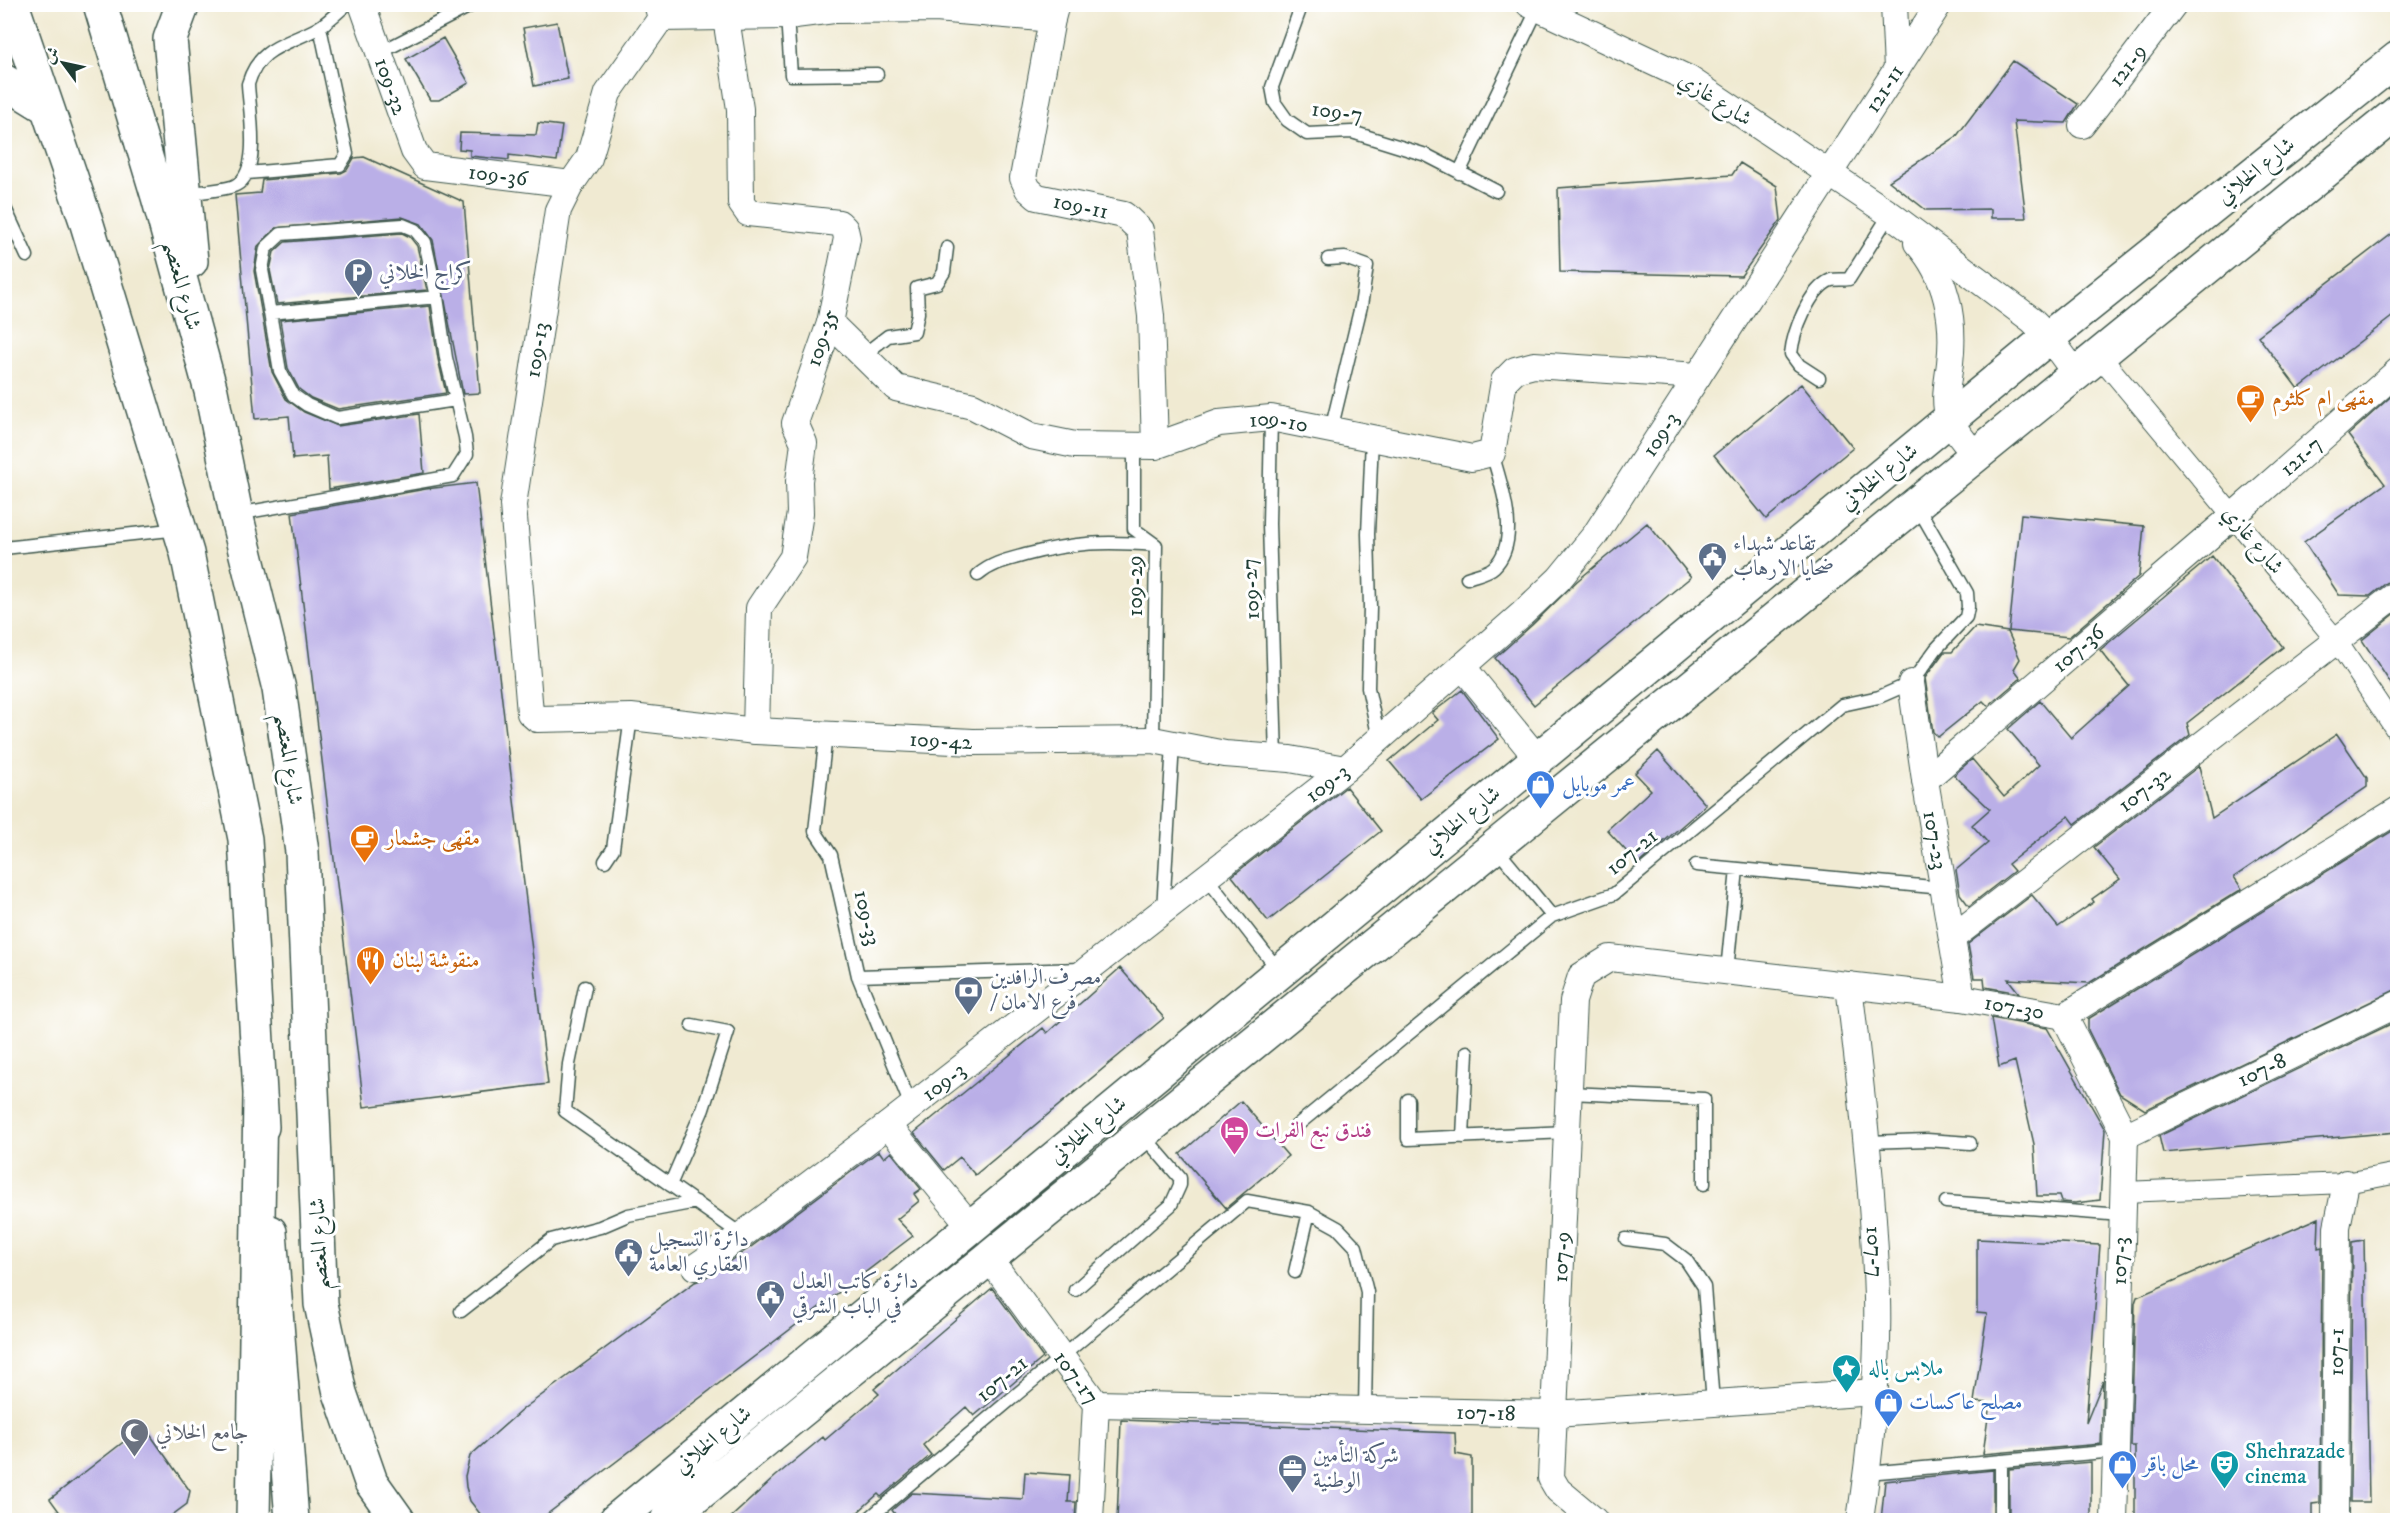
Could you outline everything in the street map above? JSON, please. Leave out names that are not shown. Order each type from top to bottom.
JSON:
[{"type":"main road","name":"شارع المعتصم","points":[[12,4],[86,220],[187,553],[245,839],[260,1098],[292,1521]]},
{"type":"main road","name":"شارع المعتصم","points":[[100,4],[158,197],[211,391],[236,514],[279,689],[302,852],[321,1304],[344,1404],[371,1482],[398,1521]]},
{"type":"main road","points":[[183,4],[170,39],[200,349]]},
{"type":"main road","name":"شارع الخلاني","points":[[616,1521],[2049,337],[2397,58]]},
{"type":"main road","points":[[4,81],[46,107]]},
{"type":"main road","name":"شارع الخلاني","points":[[667,1521],[2397,112]]},
{"type":"main road","points":[[253,1521],[260,1098]]},
{"type":"street","name":"109-32","points":[[362,4],[414,151],[425,166]]},
{"type":"street","points":[[1894,4],[1897,69]]},
{"type":"street","name":"121-11","points":[[1828,173],[1939,4]]},
{"type":"street","name":"121-9","points":[[2082,125],[2174,4]]},
{"type":"street","points":[[659,11],[726,18],[788,16],[834,7],[1054,12]]},
{"type":"street","name":"شارع غازي","points":[[1546,9],[1689,79],[1890,214],[2014,305],[2049,337],[2087,365],[2233,516],[2336,640],[2397,733]]},
{"type":"street","name":"109-13","points":[[537,719],[530,713],[528,705],[513,505],[558,210],[571,184],[589,158],[608,93],[659,11]]},
{"type":"street","name":"109-11","points":[[1054,12],[1023,178],[1028,189],[1037,197],[1124,215],[1140,230],[1151,316],[1144,445]]},
{"type":"street","name":"109-35","points":[[726,18],[740,109],[741,203],[748,213],[839,223],[845,229],[847,238],[830,323],[795,423],[804,443],[799,481],[800,513],[793,557],[759,608],[756,731]]},
{"type":"street","name":"109-36","points":[[425,166],[571,184]]},
{"type":"street","name":"109-3","points":[[695,1267],[742,1235],[888,1125],[1345,769],[1559,579],[1595,535],[1828,173]]},
{"type":"street","name":"شارع غازي","points":[[1890,214],[1923,249],[1937,271],[1947,296],[1952,322],[1952,348],[1946,391],[1950,419],[1975,456]]},
{"type":"street","name":"109-10","points":[[830,323],[896,388],[973,406],[1031,436],[1075,445],[1144,445],[1219,423],[1271,418],[1472,458],[1492,453]]},
{"type":"street","points":[[1492,453],[1504,381],[1515,370],[1534,365],[1698,376]]},
{"type":"street","name":"121-7","points":[[2233,516],[2397,371]]},
{"type":"street","name":"107-36","points":[[1925,780],[2233,516]]},
{"type":"street","name":"107-32","points":[[1952,938],[2397,593]]},
{"type":"street","points":[[1461,666],[1537,758]]},
{"type":"street","name":"107-23","points":[[1911,683],[1962,998]]},
{"type":"street","name":"109-42","points":[[537,719],[631,717],[756,731],[973,742],[1163,742],[1226,754],[1276,758],[1345,769]]},
{"type":"street","name":"107-30","points":[[1581,976],[1610,958],[1962,998],[2064,1016],[2397,810]]},
{"type":"street","name":"107-9","points":[[1581,976],[1573,1001],[1551,1478],[1558,1490],[1594,1521]]},
{"type":"street","name":"107-7","points":[[1849,985],[1867,1142],[1877,1299],[1875,1392],[1860,1521]]},
{"type":"street","name":"107-8","points":[[2125,1136],[2397,1004]]},
{"type":"street","name":"107-3","points":[[2064,1016],[2125,1136],[2114,1521]]},
{"type":"street","points":[[888,1125],[971,1227]]},
{"type":"street","points":[[2122,1203],[2346,1184],[2397,1173]]},
{"type":"street","name":"107-1","points":[[2335,1521],[2337,1227],[2346,1184]]},
{"type":"street","name":"107-17","points":[[989,1258],[1096,1404],[1090,1521]]},
{"type":"street","name":"107-18","points":[[1096,1404],[1555,1414],[1875,1392]]},
{"type":"lane","points":[[185,195],[236,185],[247,173],[253,157],[248,84],[251,73],[265,52],[320,27],[347,4]]},
{"type":"lane","points":[[379,53],[474,4]]},
{"type":"lane","name":"109-7","points":[[1302,4],[1272,87],[1275,103],[1287,120],[1307,134],[1352,132],[1426,155],[1497,191]]},
{"type":"lane","points":[[1459,173],[1546,9]]},
{"type":"lane","points":[[788,16],[791,75],[877,74]]},
{"type":"lane","points":[[247,173],[340,165],[344,160],[347,154],[320,27]]},
{"type":"lane","points":[[4,206],[27,256]]},
{"type":"lane","points":[[1819,378],[1799,365],[1791,354],[1795,331],[1804,311],[1821,286],[1833,279],[1850,279],[1890,214]]},
{"type":"lane","points":[[236,514],[453,476],[467,454],[465,437],[446,358],[437,297],[425,242],[415,230],[403,225],[281,234],[266,248],[262,270],[280,371],[293,395],[307,405],[337,418],[456,400]]},
{"type":"lane","points":[[862,356],[888,336],[914,332],[918,313],[917,288],[937,283],[944,272],[947,248]]},
{"type":"lane","points":[[1328,259],[1345,258],[1367,266],[1361,306],[1331,430]]},
{"type":"lane","points":[[270,313],[437,297]]},
{"type":"lane","name":"109-27","points":[[1271,418],[1269,524],[1276,758]]},
{"type":"lane","points":[[1372,438],[1368,534],[1370,607],[1368,688],[1379,740]]},
{"type":"lane","name":"109-29","points":[[1144,445],[1134,529],[1156,545],[1163,742],[1163,911]]},
{"type":"lane","points":[[1467,578],[1493,568],[1505,548],[1508,512],[1492,453]]},
{"type":"lane","points":[[1911,683],[1936,649],[1966,616],[1968,607],[1967,593],[1916,504]]},
{"type":"lane","points":[[4,549],[180,529]]},
{"type":"lane","points":[[978,575],[990,565],[1063,545],[1106,541],[1156,545]]},
{"type":"lane","name":"107-21","points":[[1295,1127],[1552,916],[1614,894],[1842,705],[1879,697],[1911,683]]},
{"type":"lane","points":[[605,861],[613,849],[631,717]]},
{"type":"lane","name":"109-33","points":[[826,735],[815,831],[831,855],[858,976],[911,1106]]},
{"type":"lane","points":[[1495,847],[1552,916]]},
{"type":"lane","points":[[1696,865],[1943,888]]},
{"type":"lane","points":[[1727,971],[1737,869]]},
{"type":"lane","points":[[1206,877],[1279,972]]},
{"type":"lane","points":[[858,976],[1088,969]]},
{"type":"lane","points":[[585,987],[569,1064],[566,1111],[742,1235]]},
{"type":"lane","points":[[670,1185],[703,1109],[728,1032],[692,1025]]},
{"type":"lane","points":[[1463,1137],[1467,1052]]},
{"type":"lane","points":[[1569,1093],[1704,1099],[1704,1184]]},
{"type":"lane","points":[[1408,1100],[1408,1139],[1567,1132]]},
{"type":"lane","points":[[1075,1290],[1171,1205],[1177,1193],[1180,1178],[1142,1134]]},
{"type":"lane","points":[[1867,1142],[1928,1140],[1970,1143]]},
{"type":"lane","name":"107-21","points":[[867,1521],[1247,1201],[1309,1212]]},
{"type":"lane","points":[[461,1311],[551,1240],[600,1227],[628,1215],[696,1202]]},
{"type":"lane","points":[[1946,1202],[2122,1203]]},
{"type":"lane","points":[[1295,1272],[1309,1212],[1338,1228],[1356,1247],[1366,1292],[1365,1410]]},
{"type":"lane","points":[[1626,1239],[1665,1244],[1686,1260],[1704,1287],[1713,1403]]},
{"type":"lane","points":[[1867,1473],[2116,1451]]},
{"type":"lane","points":[[2001,1461],[2001,1521]]},
{"type":"building","points":[[557,22],[568,79],[534,86],[523,28]]},
{"type":"building","points":[[443,38],[469,83],[439,100],[430,100],[406,59]]},
{"type":"building","points":[[2013,61],[2078,104],[2066,123],[2014,121],[2026,218],[1991,218],[1991,209],[1926,210],[1889,181],[1956,137]]},
{"type":"building","points":[[538,123],[562,126],[557,161],[509,155],[509,160],[470,156],[470,150],[459,149],[460,133],[536,135]]},
{"type":"building","points":[[364,157],[464,202],[480,393],[463,394],[433,240],[421,224],[402,217],[276,228],[258,246],[254,271],[272,372],[286,399],[304,412],[338,426],[419,414],[424,473],[329,489],[327,456],[293,459],[289,416],[255,419],[235,195],[260,193],[262,180],[341,173],[347,170],[354,158]]},
{"type":"building","points":[[1740,163],[1777,186],[1781,220],[1741,276],[1560,272],[1558,188],[1732,175]]},
{"type":"building","points":[[2397,230],[2397,313],[2298,389],[2258,336]]},
{"type":"building","points":[[402,233],[410,237],[417,246],[427,290],[277,304],[270,270],[274,252],[285,242]]},
{"type":"building","points":[[430,306],[446,393],[338,409],[311,398],[299,389],[288,368],[280,320]]},
{"type":"building","points":[[1801,384],[1853,448],[1766,519],[1714,455]]},
{"type":"building","points":[[2397,391],[2397,578],[2389,581],[2370,596],[2339,595],[2304,542],[2385,484],[2348,435]]},
{"type":"building","points":[[476,483],[548,1084],[364,1107],[292,513],[426,489]]},
{"type":"building","points":[[2021,514],[2144,526],[2139,576],[2069,637],[2009,631]]},
{"type":"building","points":[[1647,523],[1691,577],[1534,705],[1495,658],[1577,581]]},
{"type":"building","points":[[2212,556],[2283,647],[2187,723],[2190,735],[2075,824],[2069,816],[2062,821],[2008,864],[2014,871],[1969,906],[1960,894],[1956,870],[1988,843],[1972,825],[1990,809],[1954,775],[1972,759],[2004,797],[2039,765],[2008,729],[2040,701],[2071,738],[2129,686],[2100,650]]},
{"type":"building","points":[[2397,612],[2397,693],[2362,640]]},
{"type":"building","points":[[1975,627],[2008,632],[2020,659],[2014,669],[2021,678],[1988,706],[1983,701],[1938,737],[1933,732],[1925,678],[1944,652],[1952,652]]},
{"type":"building","points":[[1462,690],[1499,739],[1421,799],[1389,761],[1438,720],[1432,713]]},
{"type":"building","points":[[2337,734],[2367,778],[2367,787],[2234,877],[2242,889],[2089,983],[2008,979],[2019,993],[1985,987],[1984,978],[1974,978],[1968,944],[2032,895],[2058,927],[2094,902],[2092,899],[2120,879],[2094,847],[2199,766],[2212,818]]},
{"type":"building","points":[[1658,751],[1706,805],[1638,864],[1607,830],[1651,790],[1635,773]]},
{"type":"building","points":[[1346,787],[1381,831],[1268,921],[1232,876]]},
{"type":"building","points":[[2397,828],[2397,989],[2145,1110],[2120,1094],[2088,1030],[2088,1019]]},
{"type":"building","points":[[1120,968],[1164,1018],[975,1175],[960,1157],[944,1170],[914,1133],[1043,1028],[1047,1033]]},
{"type":"building","points":[[1991,1018],[2047,1028],[2105,1130],[2100,1200],[2075,1203],[2061,1202],[2059,1196],[2037,1196],[2034,1144],[2015,1061],[1999,1067]]},
{"type":"building","points":[[2397,1021],[2397,1132],[2163,1153],[2159,1136]]},
{"type":"building","name":"فندق نبع الفرات","points":[[1241,1101],[1288,1156],[1226,1208],[1180,1154]]},
{"type":"building","points":[[879,1151],[884,1158],[891,1152],[921,1189],[914,1194],[919,1201],[897,1219],[913,1236],[538,1521],[489,1521],[481,1515],[470,1501],[466,1487],[465,1476],[470,1456],[523,1409],[695,1282],[751,1247]]},
{"type":"building","points":[[2319,1218],[2318,1248],[2322,1247],[2320,1503],[2312,1504],[2312,1521],[2135,1521],[2135,1446],[2131,1446],[2137,1297]]},
{"type":"building","points":[[1977,1239],[2100,1245],[2086,1423],[2103,1381],[2101,1444],[1983,1454],[1990,1403],[1974,1402],[1987,1313],[1977,1312]]},
{"type":"building","points":[[2364,1240],[2369,1502],[2350,1502],[2352,1242]]},
{"type":"building","points":[[992,1288],[1043,1358],[974,1416],[966,1407],[923,1445],[931,1455],[881,1497],[878,1494],[848,1521],[727,1521],[776,1476],[823,1437],[825,1440],[879,1394],[874,1389]]},
{"type":"building","points":[[1121,1420],[1455,1433],[1456,1454],[1472,1457],[1472,1521],[1117,1521]]},
{"type":"building","name":"جامع الخلاني","points":[[144,1426],[190,1491],[187,1504],[164,1521],[66,1521],[50,1499]]},
{"type":"building","points":[[2091,1462],[2091,1521],[2009,1521],[2009,1469]]},
{"type":"building","points":[[1993,1470],[1993,1521],[1881,1521],[1885,1481]]},
{"type":"building","points":[[1025,1472],[1070,1475],[1068,1502],[1076,1502],[1075,1521],[900,1521],[892,1510],[912,1493],[1023,1499]]},
{"type":"place","name":"كراج الخلاني","points":[[358,298]]},
{"type":"place","name":"مقهى ام كلثوم","points":[[2251,424]]},
{"type":"place","name":"تقاعد شهداء ضحايا الارهاب","points":[[1712,582]]},
{"type":"place","name":"عمر موبايل","points":[[1541,810]]},
{"type":"place","name":"مقهى جشمار","points":[[365,864]]},
{"type":"place","name":"منقوشة لبنان","points":[[371,986]]},
{"type":"place","name":"مصرف الرافدين / فرع الامان","points":[[969,1016]]},
{"type":"place","name":"فندق نبع الفرات","points":[[1234,1156]]},
{"type":"place","name":"دائرة التسجيل العقاري العامة","points":[[628,1278]]},
{"type":"place","name":"دائرة كاتب العدل في الباب الشرقي","points":[[771,1320]]},
{"type":"place","name":"ملابس باله","points":[[1847,1394]]},
{"type":"place","name":"مصلح عاكسات","points":[[1888,1428]]},
{"type":"place","name":"جامع الخلاني","points":[[135,1458]]},
{"type":"place","name":"محل باقر","points":[[2122,1490]]},
{"type":"place","name":"Shehrazade cinema","points":[[2224,1490]]},
{"type":"place","name":"شركة التأمين الوطنية","points":[[1292,1494]]}]
